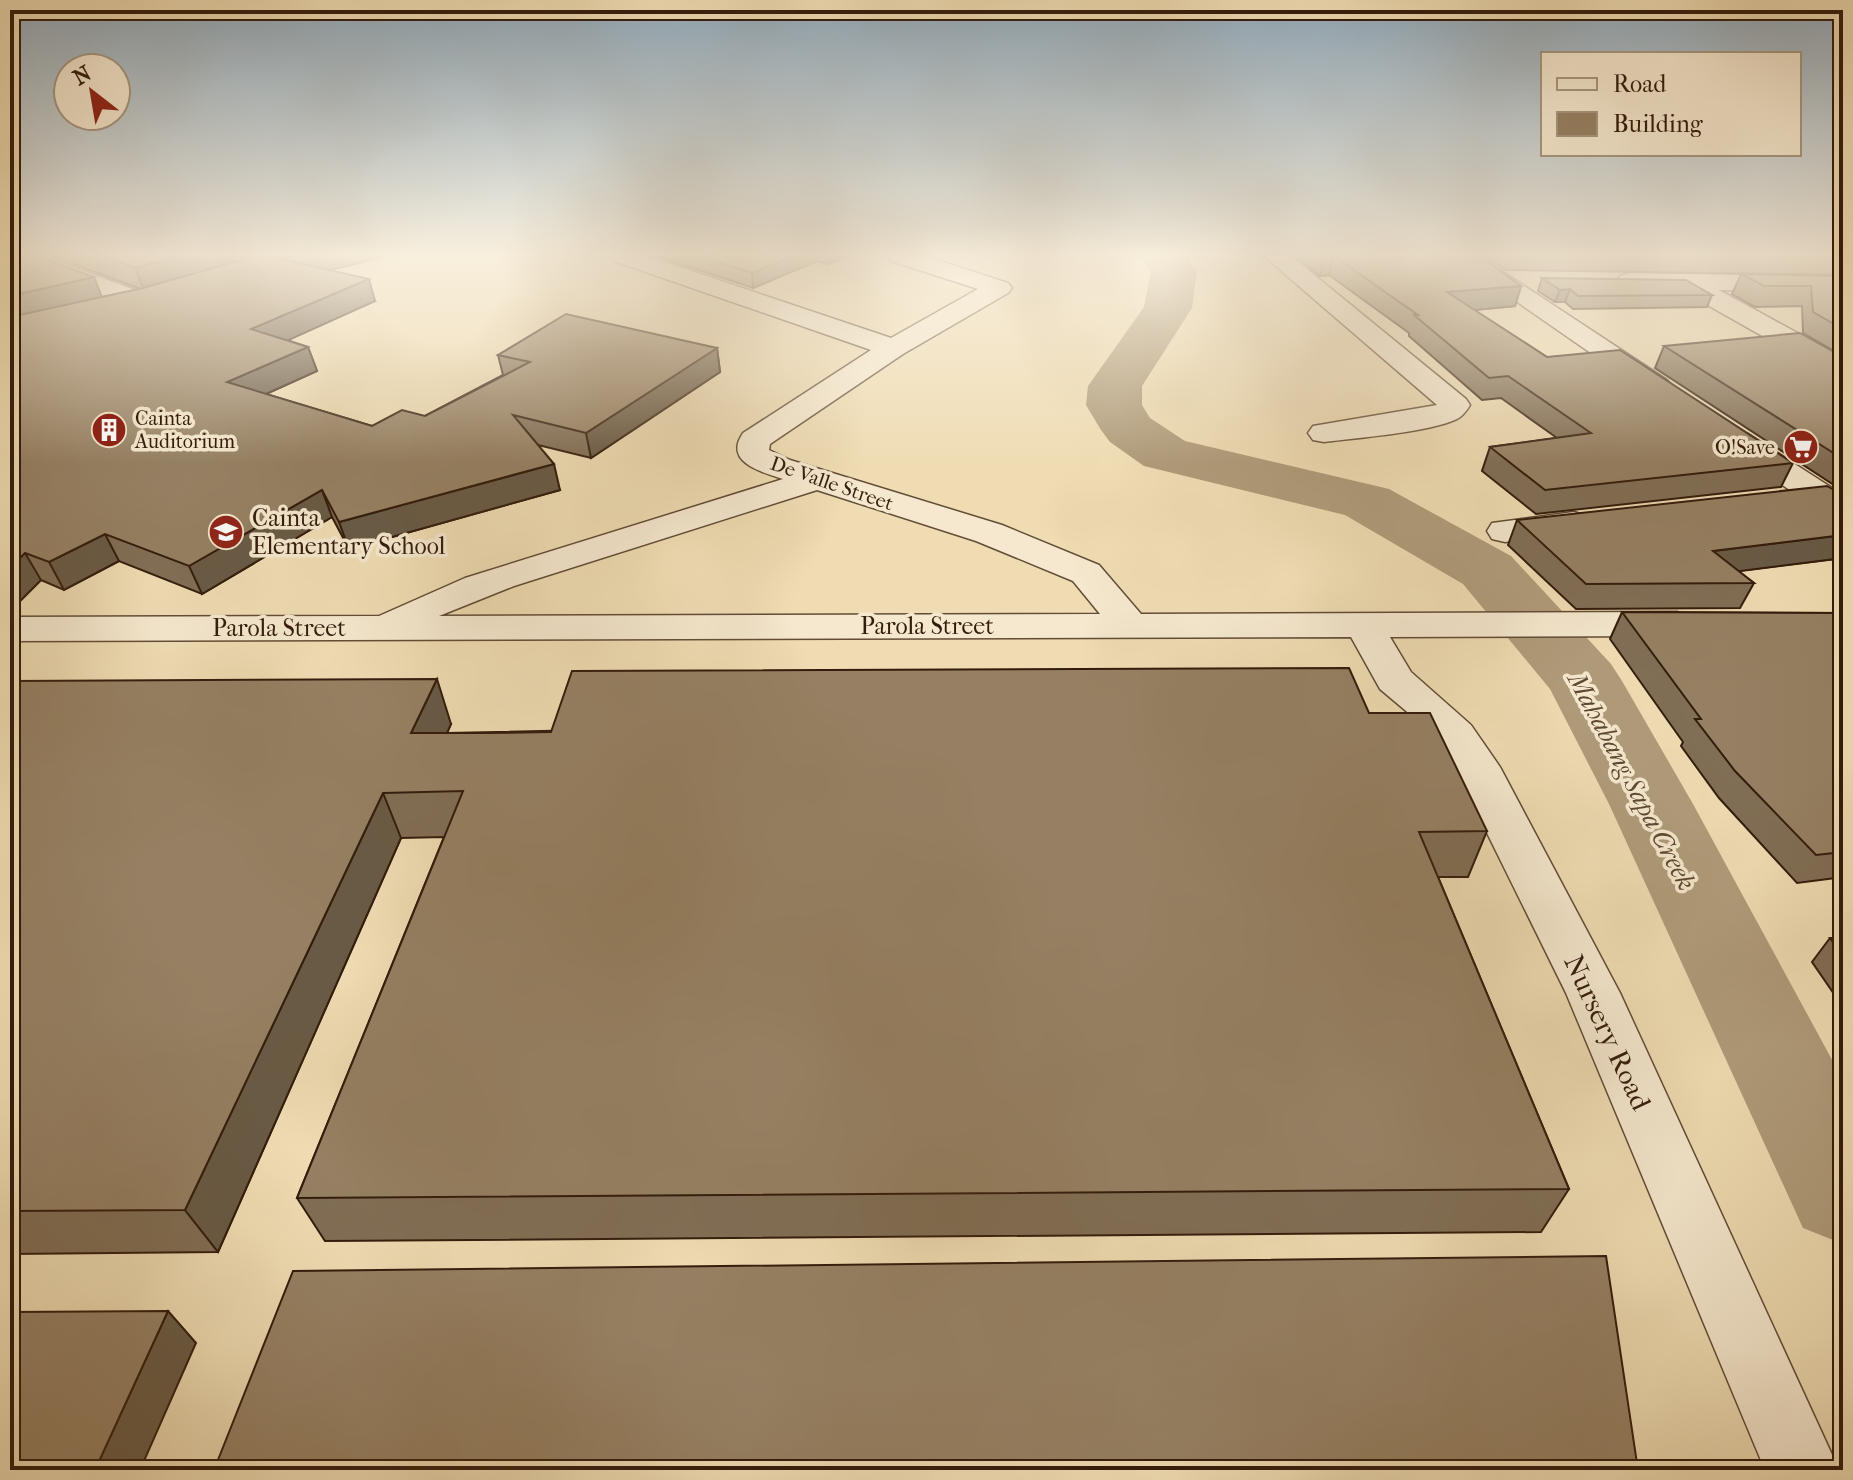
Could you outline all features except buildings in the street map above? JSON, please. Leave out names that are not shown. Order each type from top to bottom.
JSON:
[{"type":"street","points":[[826,325],[893,348]]},
{"type":"street","name":"De Valle Street","points":[[934,325],[893,348],[754,440],[753,455],[815,479],[989,533],[1086,573],[1130,626]]},
{"type":"street","points":[[1324,433],[1431,417],[1448,412],[1455,405],[1359,325]]},
{"type":"street","points":[[1566,325],[1675,398]]},
{"type":"street","points":[[1762,325],[1843,370]]},
{"type":"street","points":[[1713,425],[1779,489],[1833,491]]},
{"type":"street","points":[[386,628],[426,605],[471,587],[709,515],[815,479]]},
{"type":"street","points":[[1505,531],[1613,519]]},
{"type":"street","name":"Parola Street","points":[[10,629],[1718,624]]},
{"type":"street","name":"Nursery Road","points":[[1364,625],[1395,680],[1456,735],[1477,767],[1593,993],[1802,1470]]},
{"type":"waterway","name":"Mahabang Sapa Creek","points":[[1156,325],[1115,386],[1114,405],[1130,430],[1165,454],[1367,502],[1487,570],[1584,681],[1651,804],[1843,1191]]},
{"type":"place","name":"Cainta Auditorium","points":[[109,430]]},
{"type":"place","name":"O!Save","points":[[1801,447]]},
{"type":"place","name":"Cainta Elementary School","points":[[226,532]]}]
